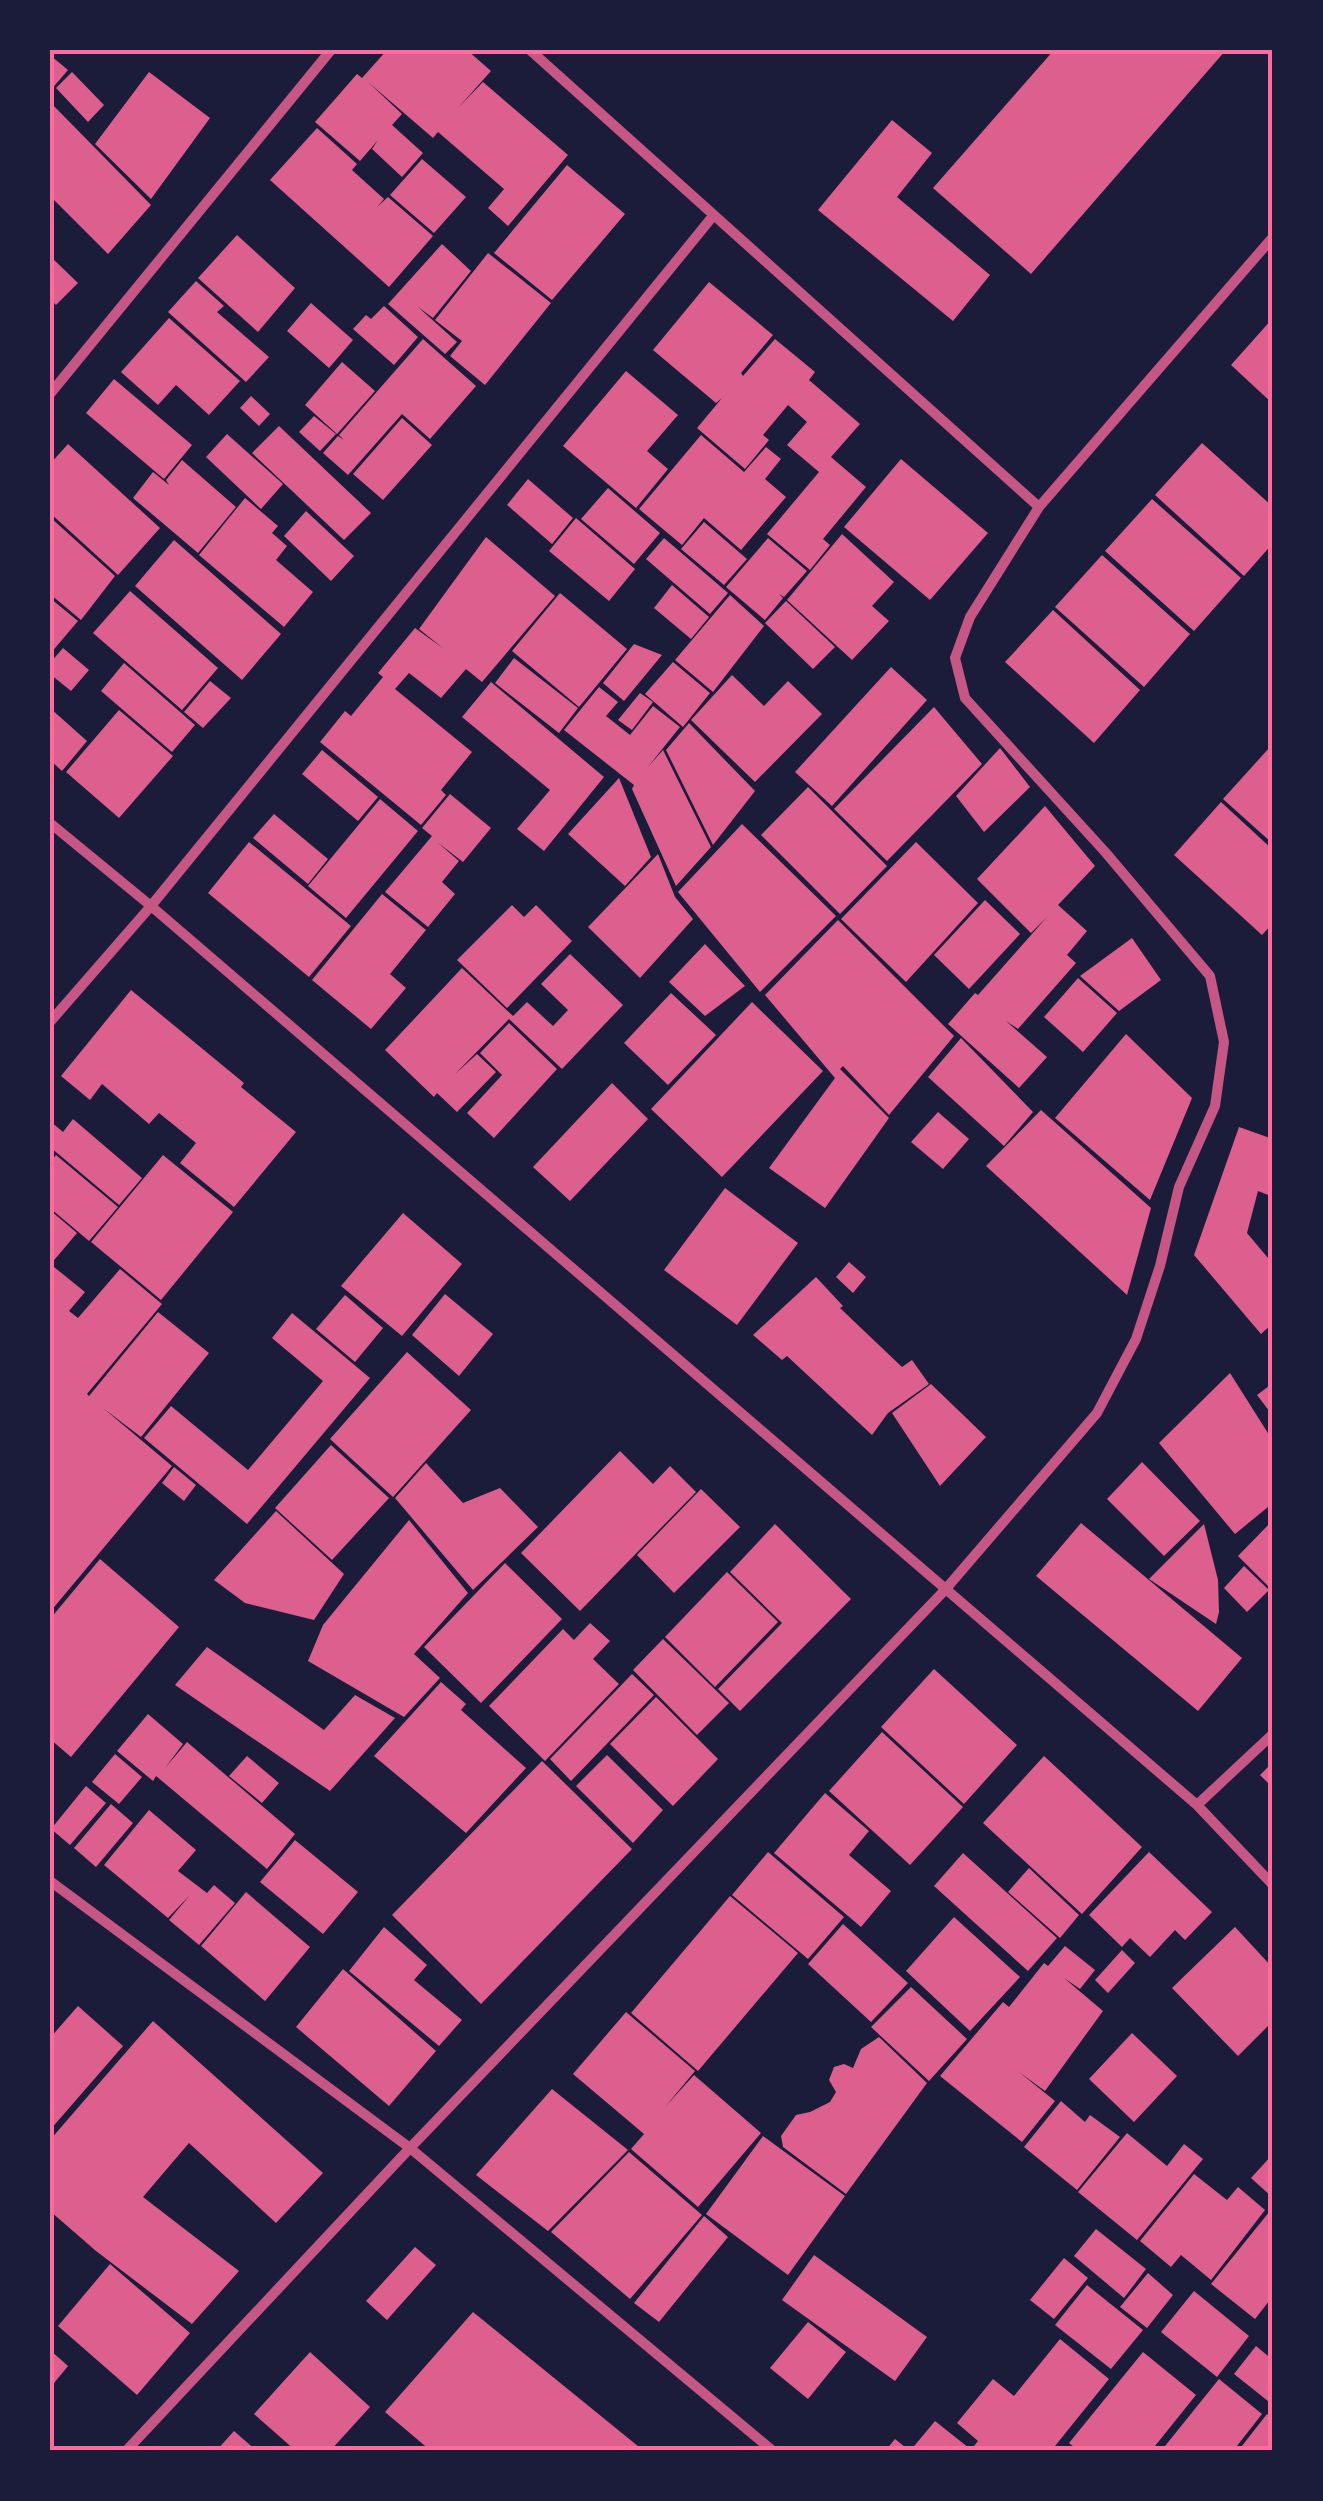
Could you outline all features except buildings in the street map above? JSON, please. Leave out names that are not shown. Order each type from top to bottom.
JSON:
[{"type":"street","points":[[50,394],[331,50]]},
{"type":"street","points":[[530,50],[1040,507]]},
{"type":"street","points":[[50,1022],[151,906],[713,216]]},
{"type":"street","points":[[126,2451],[410,2148],[944,1591],[1098,1414],[1128,1354],[1160,1266],[1180,1188],[1215,1106],[1224,1042],[1210,976],[1106,853],[965,698],[955,658],[970,617],[1040,507],[1273,237]]},
{"type":"street","points":[[50,824],[151,906],[1196,1805],[1273,1885]]},
{"type":"street","points":[[1196,1805],[1273,1734]]},
{"type":"street","points":[[50,1881],[410,2148],[773,2451]]}]
